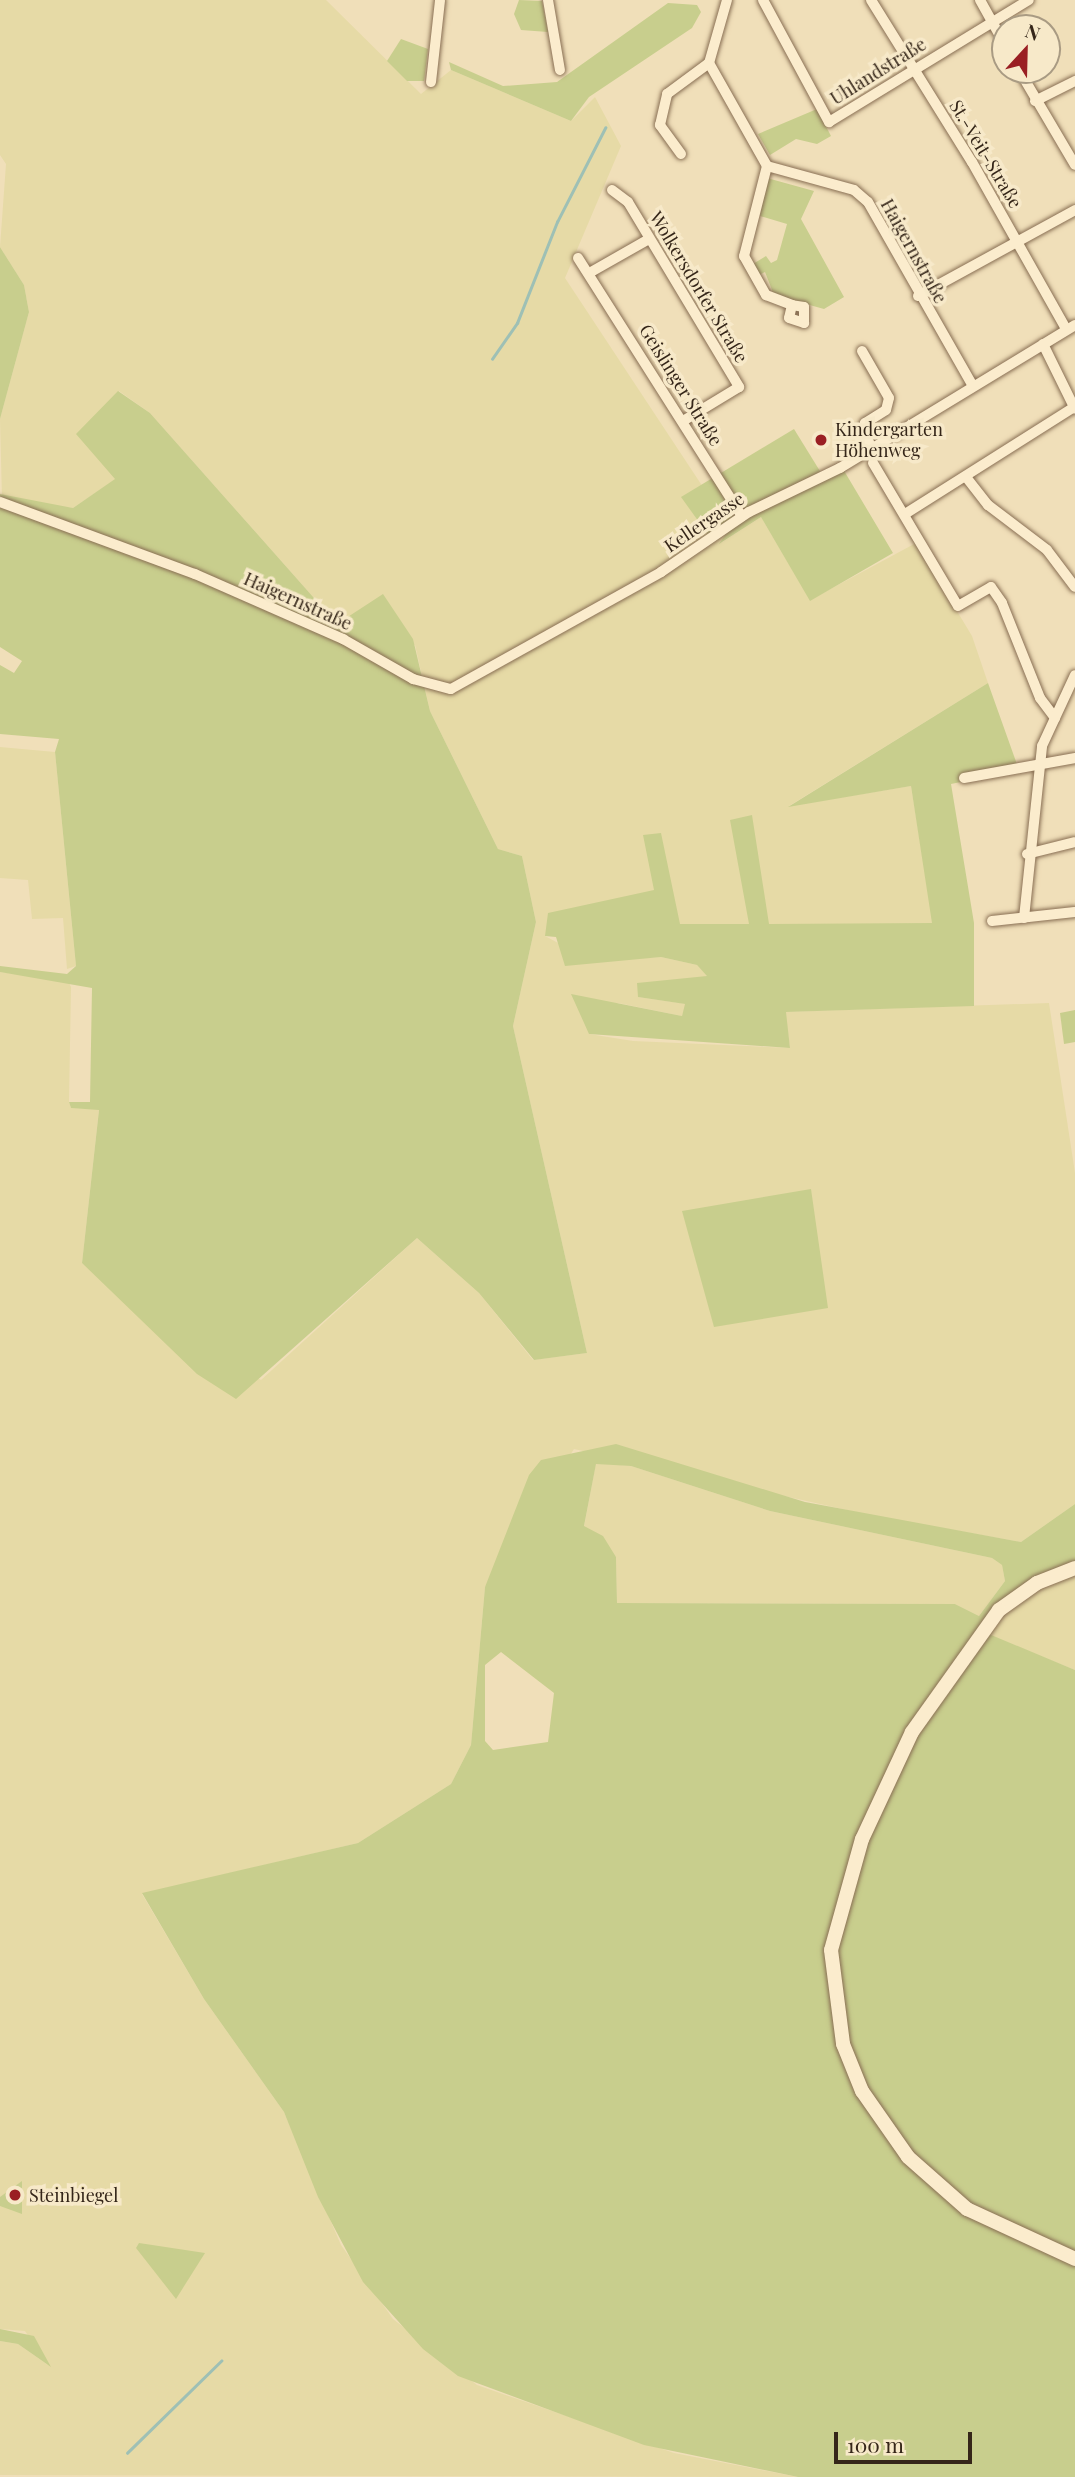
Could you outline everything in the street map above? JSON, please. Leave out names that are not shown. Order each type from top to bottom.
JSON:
[{"type":"main road","points":[[1075,1568],[1037,1583],[999,1610],[962,1654],[912,1732],[862,1839],[835,1928],[835,2011],[862,2091],[908,2157],[967,2209],[1075,2259]]},
{"type":"street","points":[[431,82],[440,0]]},
{"type":"street","points":[[548,0],[561,70]]},
{"type":"street","points":[[681,154],[660,125],[667,94],[709,63],[727,0]]},
{"type":"street","name":"Uhlandstraße","points":[[763,0],[829,122],[991,22]]},
{"type":"street","name":"St.-Veit-Straße","points":[[870,0],[1070,327]]},
{"type":"street","points":[[980,0],[991,19]]},
{"type":"street","name":"Uhlandstraße","points":[[1004,14],[1029,0]]},
{"type":"street","points":[[709,63],[767,166],[744,256],[766,295],[792,305]]},
{"type":"street","points":[[1035,101],[1075,81]]},
{"type":"street","points":[[1026,84],[1075,165]]},
{"type":"street","name":"Haigernstraße","points":[[767,166],[853,190],[868,202],[918,296],[973,386]]},
{"type":"street","name":"Wolkersdorfer Straße","points":[[612,191],[628,202],[739,387],[683,421]]},
{"type":"street","points":[[918,296],[1075,210]]},
{"type":"street","points":[[591,272],[649,239]]},
{"type":"street","name":"Geislinger Straße","points":[[578,258],[591,272],[742,516]]},
{"type":"street","name":"Kellergasse","points":[[571,625],[708,544],[742,516],[790,496],[1070,327]]},
{"type":"street","points":[[905,514],[1075,408],[1043,344]]},
{"type":"street","points":[[862,351],[889,398],[886,410],[865,424],[862,432],[872,447]]},
{"type":"street","points":[[873,463],[958,606],[991,587],[1055,718]]},
{"type":"street","points":[[967,477],[988,505],[1047,550],[1075,587]]},
{"type":"street","name":"Haigernstraße","points":[[0,502],[207,579],[438,688],[466,683],[571,625]]},
{"type":"street","points":[[1024,918],[1027,855],[1039,765],[1055,718],[1075,674]]},
{"type":"street","points":[[964,778],[1075,758]]},
{"type":"street","points":[[1027,855],[1075,842]]},
{"type":"street","points":[[992,921],[1075,912]]},
{"type":"shaded area","points":[[0,0],[326,0],[421,94],[451,70],[571,121],[595,97],[621,146],[565,278],[730,528],[721,543],[761,517],[810,600],[916,543],[972,636],[988,683],[789,806],[911,786],[933,923],[545,936],[592,961],[661,957],[697,965],[708,976],[638,997],[686,1004],[682,1016],[618,1003],[589,1034],[633,1041],[790,1048],[785,1012],[1049,1003],[1075,1173],[1075,1504],[1021,1542],[869,1515],[574,1449],[485,1587],[471,1745],[451,1784],[358,1843],[142,1894],[204,1999],[284,2112],[341,2245],[393,2319],[477,2385],[674,2453],[798,2477],[0,2475],[0,2341],[18,2344],[48,2365],[25,2331],[0,2329],[0,972],[68,981],[71,987],[69,1102],[71,1108],[99,1109],[82,1263],[261,1380],[417,1238],[479,1293],[533,1360],[587,1353],[513,1026],[536,922],[522,856],[498,849],[430,711],[415,645],[337,624],[150,413],[119,391],[116,479],[73,508],[2,499],[0,419],[29,312],[24,285],[0,247],[6,164],[0,155]]},
{"type":"shaded area","points":[[0,747],[55,752],[76,966],[67,969],[63,918],[32,919],[28,880],[0,878]]},
{"type":"shaded area","points":[[596,1463],[631,1466],[770,1511],[992,1558],[1002,1565],[1005,1581],[979,1616],[955,1604],[617,1603],[616,1557],[584,1527]]},
{"type":"shaded area","points":[[1075,1570],[1075,1670],[984,1633],[1038,1585]]},
{"type":"green space","points":[[519,0],[542,1],[548,32],[521,30],[514,14]]},
{"type":"green space","points":[[668,3],[697,5],[701,12],[692,28],[589,97],[571,121],[451,70],[449,62],[503,86],[557,82]]},
{"type":"green space","points":[[401,39],[428,49],[424,81],[407,81],[387,61]]},
{"type":"green space","points":[[817,109],[831,136],[817,144],[796,139],[770,155],[758,134]]},
{"type":"green space","points":[[767,178],[814,191],[801,219],[844,297],[824,309],[774,295],[765,272],[759,275],[753,264],[766,256],[771,263],[777,260],[787,224],[760,216]]},
{"type":"green space","points":[[0,247],[24,285],[29,312],[0,419]]},
{"type":"green space","points":[[118,391],[150,413],[337,624],[383,594],[413,639],[430,711],[498,849],[522,856],[536,922],[513,1026],[587,1353],[534,1360],[479,1293],[417,1238],[236,1399],[197,1374],[82,1263],[99,1110],[71,1108],[69,1102],[90,1102],[92,988],[0,972],[0,966],[67,974],[76,966],[55,752],[59,739],[0,734],[0,665],[14,673],[22,661],[0,647],[0,494],[73,508],[115,479],[76,434]]},
{"type":"green space","points":[[794,429],[823,476],[709,536],[681,497]]},
{"type":"green space","points":[[843,469],[893,553],[810,601],[761,517],[719,544],[730,528]]},
{"type":"green space","points":[[988,683],[1019,770],[951,784],[974,923],[974,1006],[786,1012],[790,1048],[589,1034],[571,994],[682,1016],[685,1004],[638,997],[637,983],[707,976],[697,965],[661,957],[565,966],[556,937],[545,936],[548,913],[654,890],[643,835],[661,833],[680,924],[749,924],[730,820],[752,815],[769,924],[932,923],[911,786],[788,807]]},
{"type":"green space","points":[[1075,1010],[1075,1042],[1064,1044],[1060,1013]]},
{"type":"green space","points":[[811,1189],[828,1308],[714,1327],[682,1211]]},
{"type":"green space","points":[[616,1444],[805,1502],[1021,1542],[1075,1504],[1075,1570],[1038,1585],[984,1632],[1075,1670],[1075,2477],[798,2477],[644,2445],[458,2376],[423,2349],[363,2282],[318,2197],[284,2112],[204,1999],[142,1893],[358,1843],[451,1784],[471,1745],[485,1587],[529,1475],[541,1460]],"holes":[[[596,1464],[631,1466],[770,1511],[992,1558],[1002,1565],[1005,1581],[979,1616],[955,1604],[617,1603],[616,1557],[603,1536],[584,1526]],[[501,1652],[554,1693],[548,1742],[493,1750],[485,1741],[485,1665]]]},
{"type":"green space","points":[[22,2181],[22,2214],[0,2206],[0,2197]]},
{"type":"green space","points":[[139,2243],[205,2253],[176,2299],[136,2248]]},
{"type":"green space","points":[[0,2329],[34,2336],[51,2367],[18,2344],[0,2341]]},
{"type":"waterway","points":[[492,359],[517,323],[557,222],[605,128]]},
{"type":"waterway","points":[[127,2453],[221,2361]]},
{"type":"place","name":"Kindergarten Höhenweg","points":[[821,440]]},
{"type":"place","name":"Steinbiegel","points":[[15,2195]]}]
